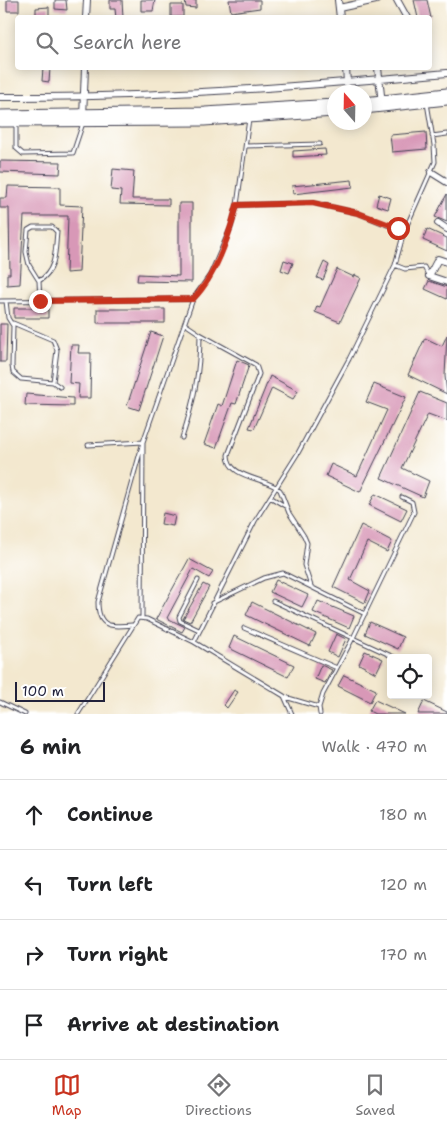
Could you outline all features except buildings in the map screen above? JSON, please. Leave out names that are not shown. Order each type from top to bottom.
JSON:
[{"type":"main road","points":[[372,107],[447,93]]},
{"type":"main road","points":[[372,103],[447,100]]},
{"type":"main road","points":[[0,122],[327,104]]},
{"type":"main road","points":[[0,115],[83,119],[249,119],[327,113]]},
{"type":"street","points":[[86,15],[87,0]]},
{"type":"street","points":[[338,0],[340,15]]},
{"type":"street","points":[[339,8],[376,0]]},
{"type":"street","points":[[397,0],[405,15]]},
{"type":"street","points":[[83,119],[85,70]]},
{"type":"street","points":[[346,70],[347,83]]},
{"type":"street","points":[[378,70],[382,104]]},
{"type":"street","points":[[0,97],[84,98],[249,90],[447,73]]},
{"type":"street","points":[[431,172],[447,182]]},
{"type":"street","points":[[438,224],[447,229]]},
{"type":"street","points":[[447,262],[438,259],[429,276],[447,282]]},
{"type":"lane","points":[[194,642],[255,521],[336,385],[395,265],[404,232],[431,172],[436,155],[426,102]]},
{"type":"lane","points":[[133,625],[113,627],[106,624],[98,610],[98,602],[143,442],[193,299],[210,275],[231,227],[237,205],[246,146],[249,119],[248,109]]},
{"type":"lane","points":[[16,122],[16,148],[23,154],[72,153],[83,119]]},
{"type":"lane","points":[[432,136],[447,134]]},
{"type":"lane","points":[[246,146],[320,144]]},
{"type":"lane","points":[[237,205],[313,203],[358,213],[404,232]]},
{"type":"lane","points":[[40,281],[47,277],[54,263],[57,232],[52,227],[33,227],[28,230],[26,252],[29,265],[40,281],[40,301]]},
{"type":"lane","points":[[395,265],[405,269],[424,267],[429,276]]},
{"type":"lane","points":[[0,301],[193,299]]},
{"type":"lane","points":[[6,301],[8,318],[12,322],[53,340],[57,350],[53,382]]},
{"type":"lane","points":[[12,322],[14,372],[21,379],[53,382],[60,388]]},
{"type":"lane","points":[[185,324],[256,365],[259,374],[228,455],[228,462],[233,470],[276,487],[282,493],[286,506],[307,543],[304,564],[310,586]]},
{"type":"lane","points":[[182,438],[199,378],[200,334]]},
{"type":"lane","points":[[88,445],[143,442]]},
{"type":"lane","points":[[142,617],[143,442]]},
{"type":"lane","points":[[270,496],[286,506]]},
{"type":"lane","points":[[320,714],[319,707],[337,668],[414,512],[412,502],[402,497]]},
{"type":"lane","points":[[212,604],[264,578],[282,573],[365,614]]},
{"type":"lane","points":[[198,580],[179,617],[180,621],[199,630]]},
{"type":"lane","points":[[272,601],[387,654]]},
{"type":"lane","points":[[78,714],[133,625],[138,618],[142,617]]},
{"type":"lane","points":[[142,617],[194,642],[284,696],[319,707]]},
{"type":"lane","points":[[244,628],[337,668]]},
{"type":"lane","points":[[284,696],[292,714]]},
{"type":"lane","points":[[0,702],[25,714]]},
{"type":"route","points":[[40,301],[193,299],[210,275],[231,227],[237,205],[313,203],[358,213],[398,228]]}]
